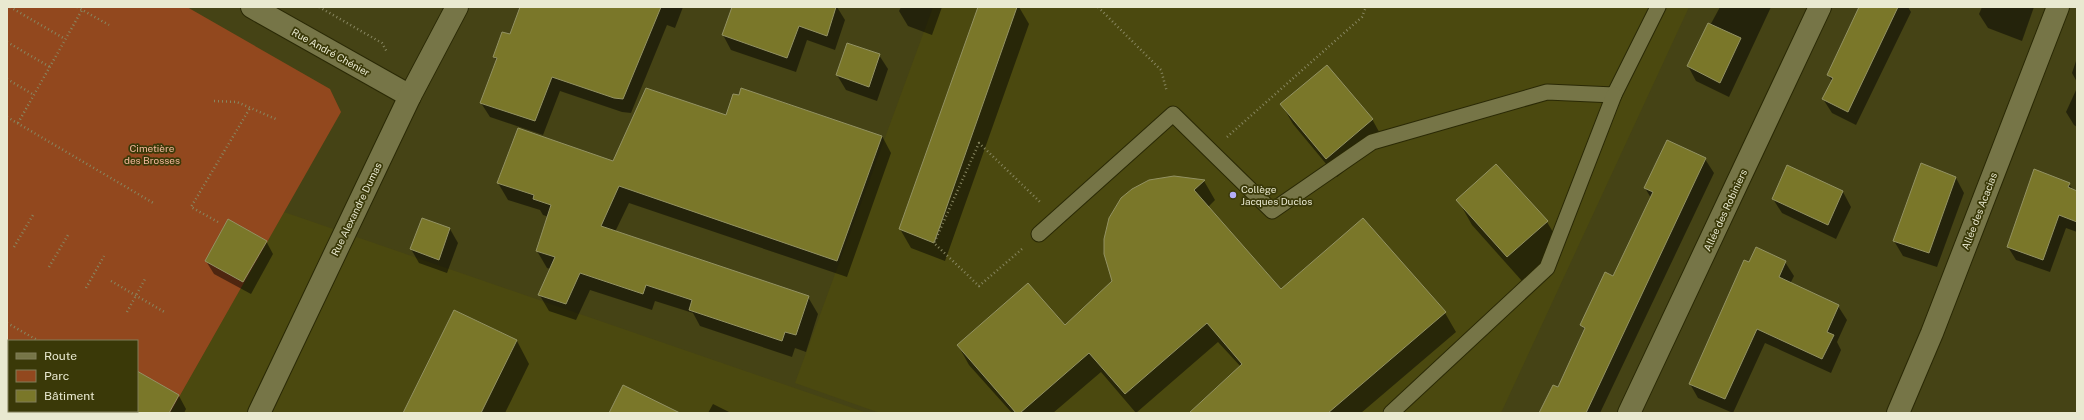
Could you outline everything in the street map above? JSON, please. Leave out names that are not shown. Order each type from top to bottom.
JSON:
[{"type":"street","name":"Rue André Chénier","points":[[252,7],[410,96]]},
{"type":"street","name":"Rue Alexandre Dumas","points":[[259,413],[410,96],[457,7]]},
{"type":"street","name":"Allée des Robiniers","points":[[1629,413],[1820,7]]},
{"type":"street","name":"Allée des Acacias","points":[[1898,413],[1932,333],[2058,7]]},
{"type":"lane","points":[[1391,413],[1547,268],[1614,95],[1658,7]]},
{"type":"lane","points":[[1039,234],[1173,114],[1272,211],[1372,142],[1547,92],[1614,95]]},
{"type":"path","points":[[10,7],[65,40]]},
{"type":"path","points":[[77,7],[109,25]]},
{"type":"path","points":[[1098,7],[1160,70],[1173,114]]},
{"type":"path","points":[[1211,151],[1362,17],[1366,7]]},
{"type":"path","points":[[18,123],[82,10]]},
{"type":"path","points":[[7,42],[50,67]]},
{"type":"path","points":[[7,79],[34,95]]},
{"type":"path","points":[[214,101],[238,102],[266,113],[278,120]]},
{"type":"path","points":[[218,222],[191,206],[250,108]]},
{"type":"path","points":[[7,117],[155,204]]},
{"type":"path","points":[[1039,234],[979,286],[934,243],[979,143],[1056,218]]},
{"type":"path","points":[[14,247],[32,215]]},
{"type":"path","points":[[49,267],[68,235]]},
{"type":"path","points":[[86,288],[104,256]]},
{"type":"path","points":[[127,312],[145,279]]},
{"type":"path","points":[[111,281],[166,313]]},
{"type":"path","points":[[7,322],[37,340]]},
{"type":"shaded area","name":"Collège Jacques Duclos","points":[[933,7],[1689,7],[1501,413],[880,413],[795,383]]},
{"type":"shaded area","points":[[284,212],[867,413],[170,413]]},
{"type":"green space","name":"Cimetière des Brosses","points":[[7,7],[187,7],[330,89],[341,112],[170,413],[7,413]]},
{"type":"building","points":[[520,7],[661,7],[623,99],[614,98],[552,77],[535,121],[480,103],[497,58],[493,57],[502,32],[510,34]]},
{"type":"building","points":[[732,7],[836,7],[827,36],[799,26],[787,58],[722,35]]},
{"type":"building","points":[[978,7],[1017,7],[934,243],[899,229]]},
{"type":"building","points":[[1859,7],[1898,7],[1848,112],[1822,99],[1833,78],[1827,75]]},
{"type":"building","points":[[1708,23],[1741,38],[1720,83],[1687,66]]},
{"type":"building","points":[[847,43],[880,54],[869,87],[836,75]]},
{"type":"building","points":[[1327,65],[1373,119],[1326,159],[1280,104]]},
{"type":"building","points":[[646,88],[726,115],[733,94],[739,95],[741,88],[882,136],[837,261],[619,186],[601,226],[809,296],[796,335],[785,332],[782,341],[689,310],[692,300],[646,285],[643,294],[580,273],[566,304],[538,295],[555,257],[536,251],[551,205],[533,199],[534,195],[497,183],[518,128],[613,161]]},
{"type":"building","points":[[1667,140],[1706,158],[1586,413],[1539,413],[1553,385],[1558,387],[1585,328],[1580,325],[1605,272],[1613,276],[1653,192],[1644,188]]},
{"type":"building","points":[[1921,163],[1956,177],[1929,253],[1893,241]]},
{"type":"building","points":[[1496,164],[1548,221],[1507,257],[1456,200]]},
{"type":"building","points":[[1787,165],[1843,191],[1828,225],[1772,199]]},
{"type":"building","points":[[2034,169],[2070,183],[2068,187],[2077,191],[2077,222],[2059,215],[2043,260],[2007,247]]},
{"type":"building","points":[[1174,176],[1205,180],[1194,190],[1281,289],[1363,218],[1446,312],[1328,413],[1189,413],[1242,364],[1207,323],[1125,394],[1089,353],[1020,413],[1016,413],[957,345],[1028,283],[1065,325],[1112,281],[1104,254],[1104,239],[1109,218],[1121,198],[1132,189],[1149,180]]},
{"type":"building","points":[[422,218],[450,228],[439,260],[410,249]]},
{"type":"building","points":[[228,219],[267,241],[243,282],[205,261]]},
{"type":"building","points":[[1756,247],[1786,261],[1779,277],[1839,305],[1827,332],[1834,335],[1822,359],[1757,329],[1725,399],[1689,384],[1744,260],[1749,262]]},
{"type":"building","points":[[454,310],[517,340],[481,413],[403,413]]},
{"type":"building","points":[[138,372],[179,395],[169,413],[137,413]]},
{"type":"building","points":[[623,385],[680,413],[609,413]]},
{"type":"place","name":"Collège Jacques Duclos","points":[[1233,195]]}]
